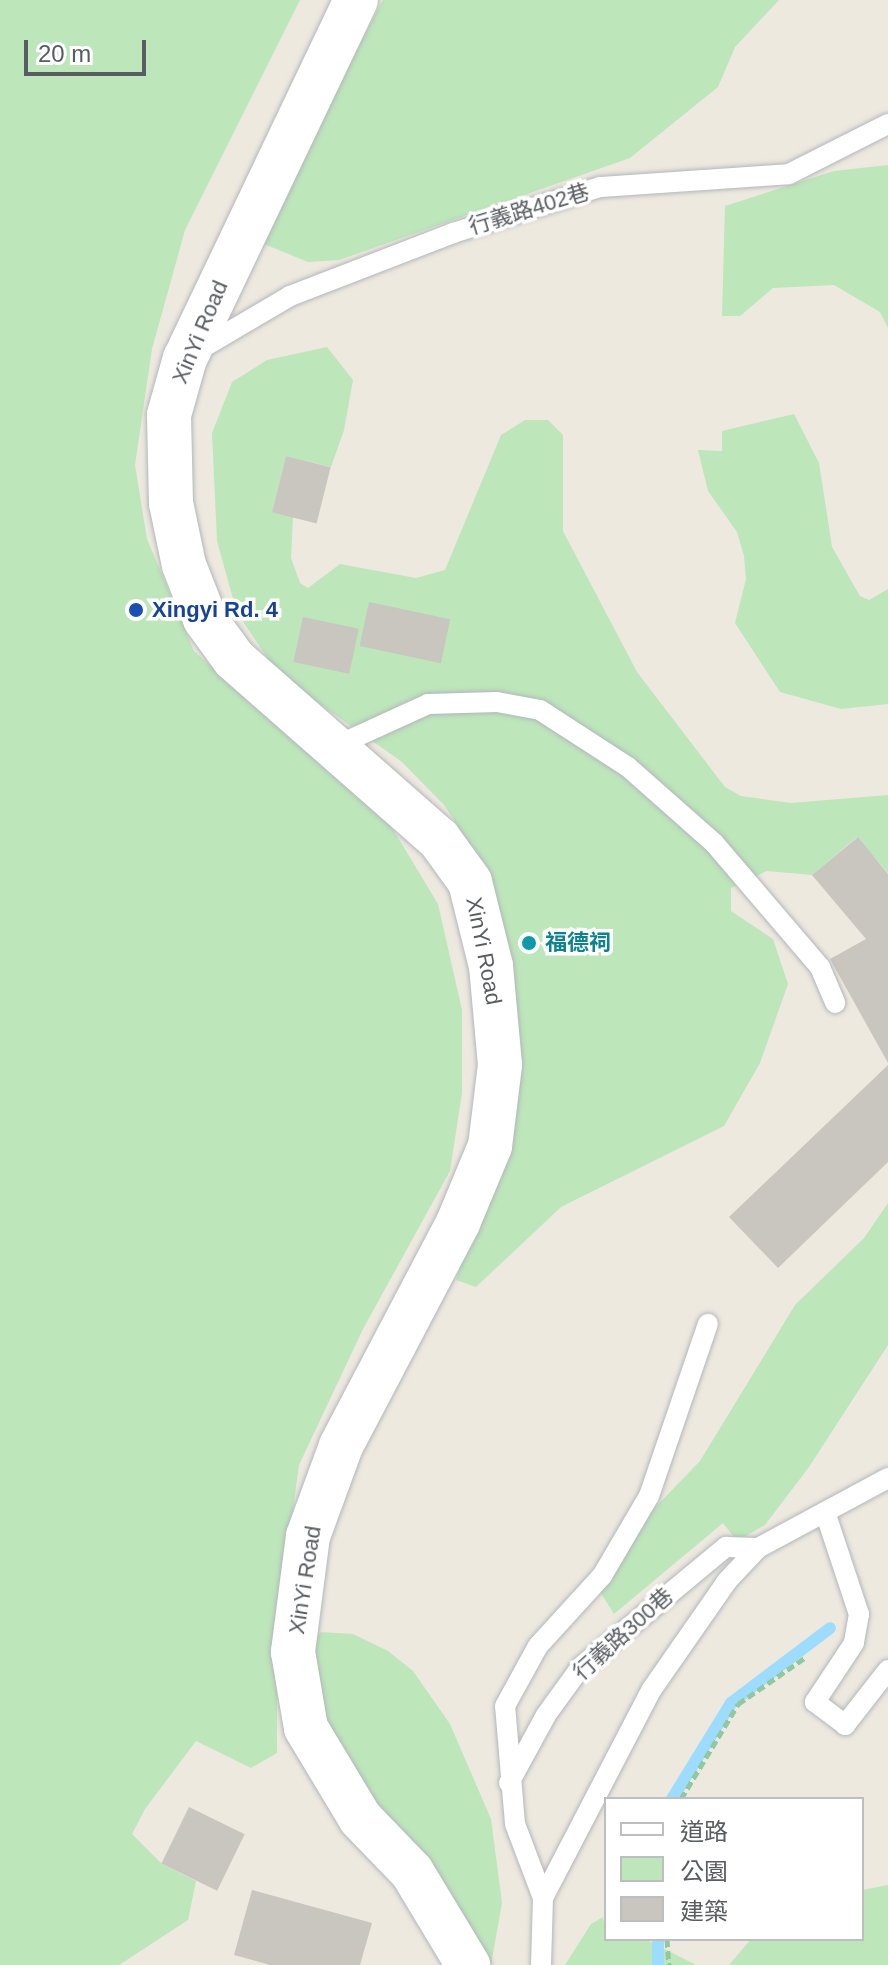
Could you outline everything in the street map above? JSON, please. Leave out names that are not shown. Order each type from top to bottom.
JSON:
[{"type":"street","name":"XinYi Road","points":[[356,0],[185,358],[169,415],[171,503],[184,565],[205,619],[234,659],[439,839],[470,882],[491,966],[500,1065],[490,1146],[458,1223],[341,1446],[308,1536],[293,1652],[306,1728],[360,1818],[412,1872],[455,1935],[468,1965]]},
{"type":"lane","name":"行義路402巷","points":[[185,358],[290,296],[453,233],[600,187],[789,174],[888,124]]},
{"type":"lane","points":[[336,746],[428,704],[497,702],[540,710],[628,767],[714,843],[820,967],[835,1003]]},
{"type":"lane","points":[[509,1783],[505,1706],[538,1646],[602,1576],[649,1496],[708,1324]]},
{"type":"lane","name":"行義路300巷","points":[[543,1898],[652,1689],[758,1548],[888,1478]]},
{"type":"lane","points":[[825,1512],[859,1614],[854,1643],[815,1702],[845,1725],[888,1670]]},
{"type":"lane","name":"行義路300巷","points":[[541,1965],[543,1898],[515,1824],[509,1783],[546,1715],[580,1668],[726,1547],[758,1548]]},
{"type":"path","points":[[682,1797],[738,1704],[859,1614]]},
{"type":"path","points":[[667,1941],[669,1965]]},
{"type":"green space","points":[[0,0],[300,0],[185,230],[152,349],[135,465],[147,539],[194,651],[391,826],[438,904],[462,1010],[462,1093],[450,1171],[363,1329],[299,1465],[277,1629],[277,1753],[251,1768],[196,1741],[145,1809],[132,1834],[162,1864],[196,1881],[188,1920],[119,1965],[0,1965]]},
{"type":"green space","points":[[383,0],[779,0],[735,47],[718,87],[630,158],[339,260],[308,262],[264,244],[279,198]]},
{"type":"green space","points":[[888,165],[888,328],[880,312],[834,285],[773,288],[740,316],[722,316],[725,206],[834,171]]},
{"type":"green space","points":[[327,347],[353,380],[344,430],[331,467],[286,456],[272,512],[293,517],[291,558],[300,583],[308,588],[340,564],[416,578],[445,570],[501,435],[525,420],[548,420],[563,435],[563,531],[637,672],[725,787],[741,796],[791,803],[888,795],[888,873],[857,837],[812,875],[767,871],[731,888],[731,911],[773,939],[788,984],[760,1063],[724,1126],[561,1207],[476,1287],[456,1280],[507,1132],[479,858],[444,805],[402,762],[280,676],[237,613],[217,541],[212,433],[232,382],[267,360]]},
{"type":"green space","points":[[794,414],[819,463],[832,547],[860,596],[869,600],[888,589],[888,704],[841,709],[780,692],[735,623],[746,579],[744,556],[737,532],[708,491],[698,450],[722,451],[722,431]]},
{"type":"green space","points":[[888,1203],[888,1345],[809,1467],[765,1525],[737,1541],[723,1523],[614,1614],[599,1590],[643,1520],[700,1461],[795,1305],[864,1238]]},
{"type":"green space","points":[[321,1632],[353,1634],[388,1651],[413,1671],[450,1724],[491,1819],[502,1903],[491,1965],[480,1965],[336,1769],[311,1644]]},
{"type":"green space","points":[[888,1885],[888,1965],[729,1965],[749,1941],[864,1941],[864,1890]]},
{"type":"green space","points":[[603,1917],[604,1941],[649,1941],[696,1965],[565,1965],[591,1924]]},
{"type":"building","points":[[286,456],[331,467],[317,523],[272,512]]},
{"type":"building","points":[[369,602],[450,619],[441,663],[360,646]]},
{"type":"building","points":[[303,617],[359,629],[349,674],[293,662]]},
{"type":"building","points":[[858,837],[888,874],[888,1063],[830,959],[866,939],[812,875]]},
{"type":"building","points":[[888,1065],[888,1162],[778,1268],[729,1217]]},
{"type":"building","points":[[189,1807],[245,1834],[217,1891],[161,1864]]},
{"type":"building","points":[[252,1890],[372,1923],[360,1965],[270,1965],[234,1955]]},
{"type":"waterway","points":[[673,1797],[731,1703],[830,1628]]},
{"type":"waterway","points":[[658,1941],[658,1965]]},
{"type":"place","name":"Xingyi Rd. 4","points":[[136,610]]},
{"type":"place","name":"福德祠","points":[[529,943]]}]
